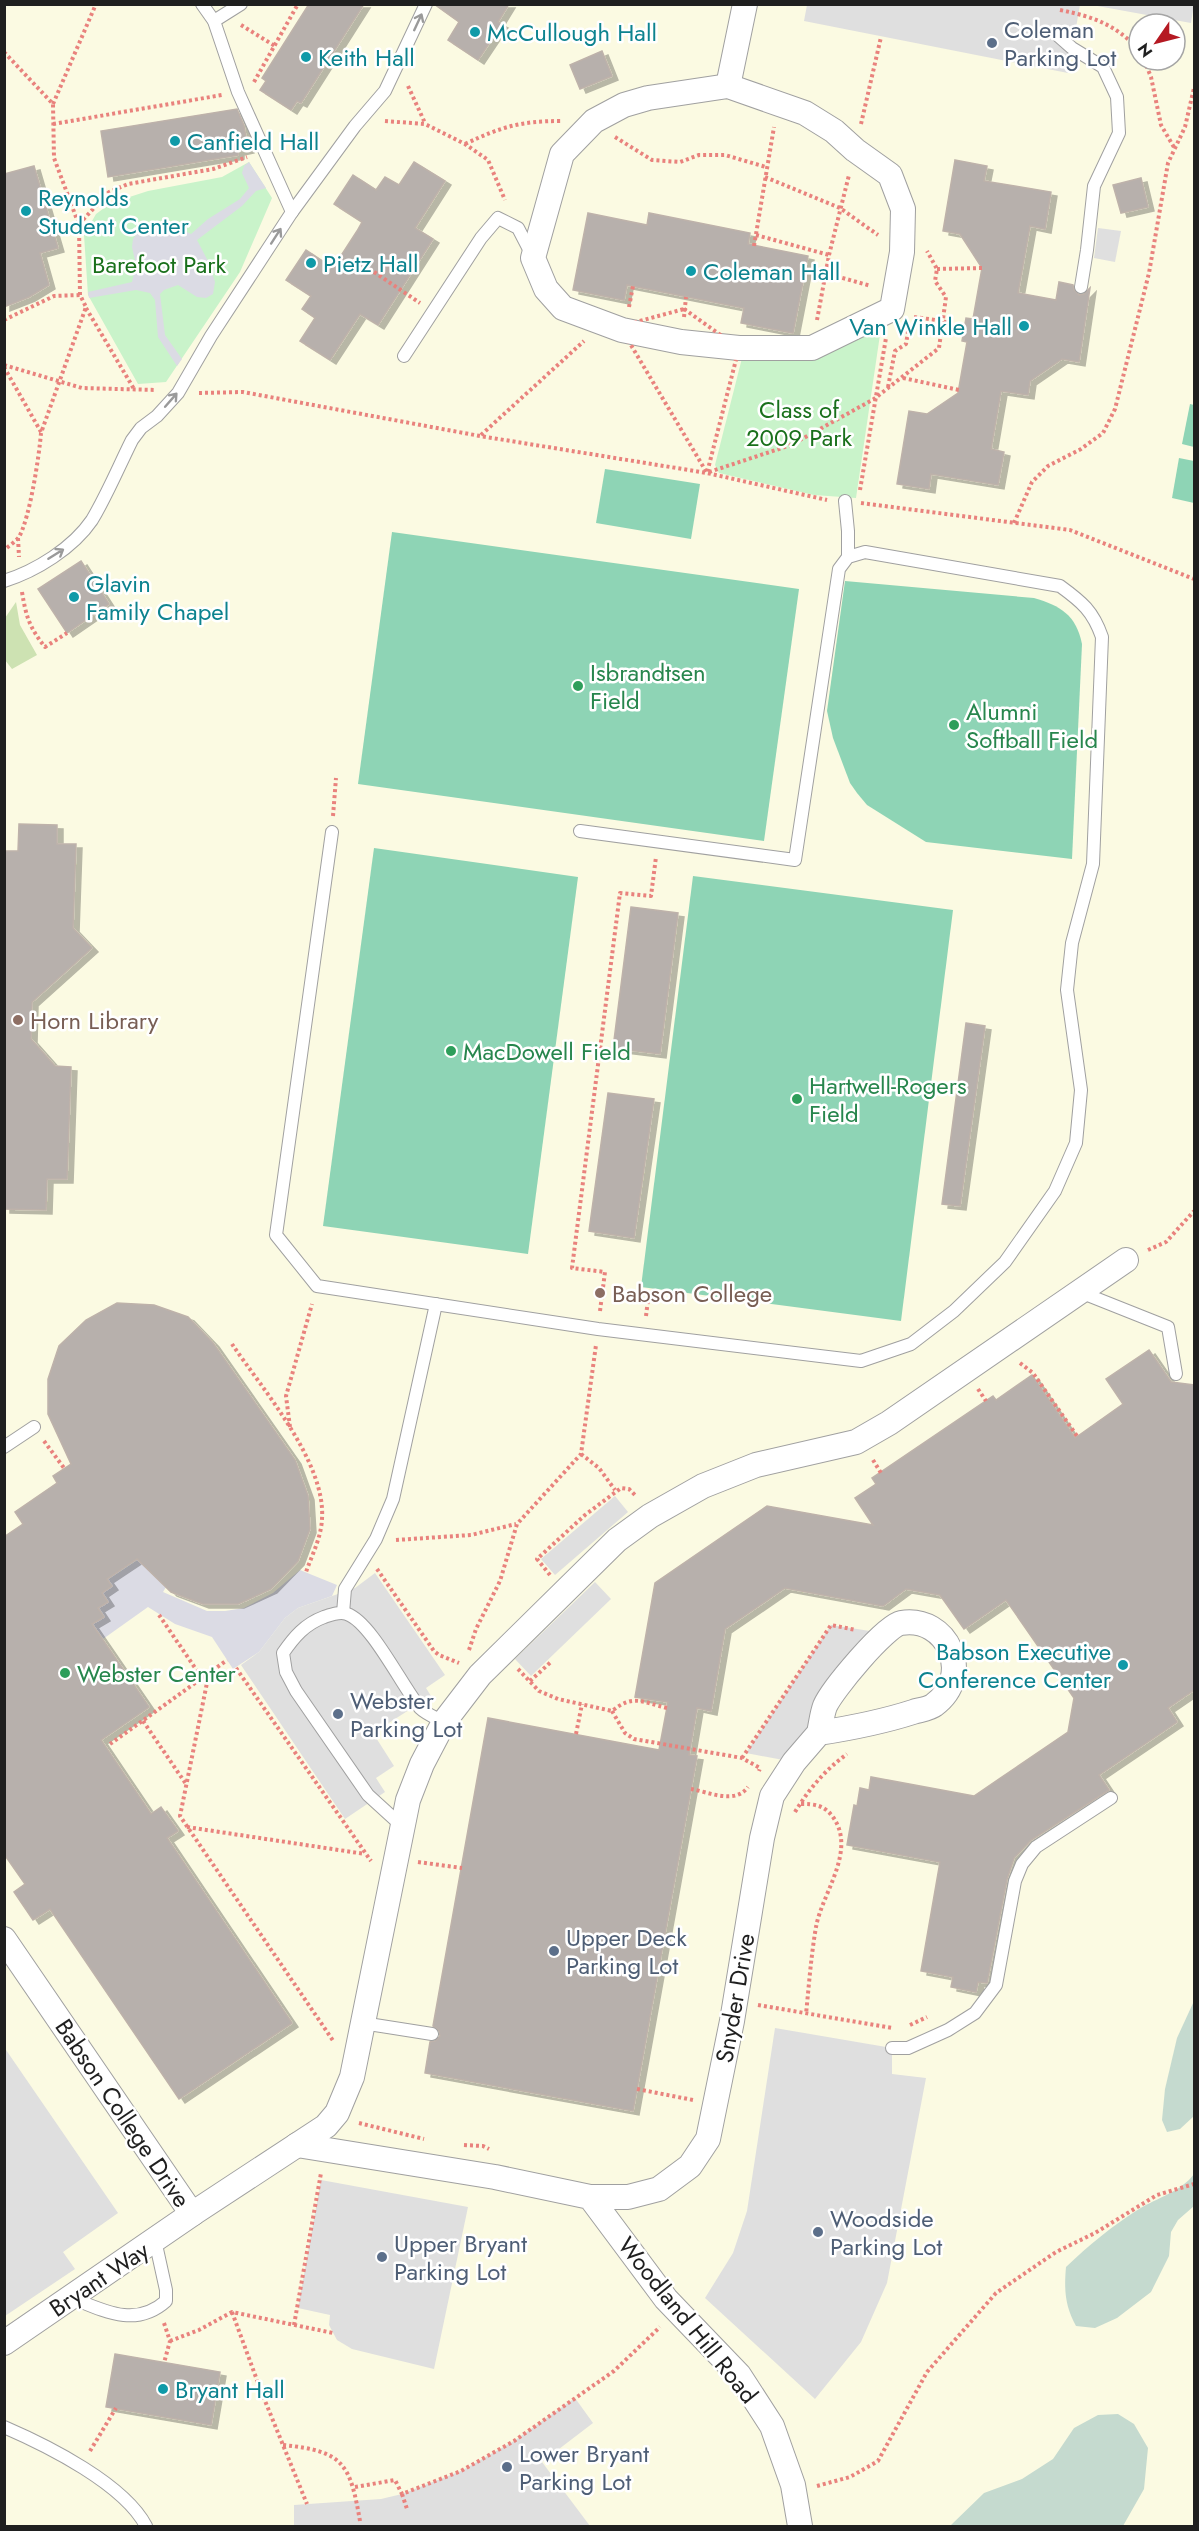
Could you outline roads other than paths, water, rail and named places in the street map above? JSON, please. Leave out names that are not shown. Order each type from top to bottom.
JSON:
[{"type":"street","points":[[728,86],[745,4]]},
{"type":"street","points":[[728,86],[778,102],[819,121],[834,131],[855,150],[890,175],[903,209],[902,252],[894,301],[812,348],[740,348],[681,342],[613,327],[563,308],[546,289],[533,258],[562,154],[594,121],[624,105],[648,98],[728,86]]},
{"type":"street","points":[[362,2023],[408,1800],[422,1764],[444,1722],[480,1675],[504,1650],[602,1553],[650,1516],[703,1486],[756,1465],[856,1442],[889,1423],[1125,1260]]},
{"type":"street","name":"Snyder Drive","points":[[590,2197],[628,2197],[659,2189],[690,2166],[708,2139],[739,1978],[762,1838],[772,1796],[794,1762],[819,1733],[825,1706],[843,1680],[884,1633],[900,1623],[922,1624],[942,1637],[953,1654],[956,1672],[950,1688],[934,1706],[873,1724],[819,1733]]},
{"type":"street","name":"Babson College Drive","points":[[4,1939],[192,2214],[327,2126],[337,2113],[352,2077],[362,2023]]},
{"type":"street","points":[[297,2145],[495,2176],[590,2197]]},
{"type":"street","name":"Woodland Hill Road","points":[[590,2197],[666,2300],[739,2375],[772,2426],[794,2493],[800,2526]]},
{"type":"street","name":"Bryant Way","points":[[4,2343],[192,2214]]},
{"type":"lane","points":[[201,4],[219,18],[238,92],[292,212]]},
{"type":"lane","points":[[219,18],[242,4]]},
{"type":"lane","points":[[4,581],[20,576],[64,549],[91,521],[132,440],[141,428],[157,416],[178,393],[211,336],[292,212],[355,126],[385,91],[426,4]]},
{"type":"lane","points":[[1056,33],[1072,48],[1103,68],[1116,97],[1119,133],[1094,186],[1087,250],[1080,286]]},
{"type":"lane","points":[[404,356],[481,238],[498,218],[518,228],[533,258]]},
{"type":"lane","points":[[845,501],[848,557]]},
{"type":"lane","points":[[332,832],[276,1235],[317,1286],[598,1329],[861,1361],[910,1344],[954,1311],[1005,1262],[1055,1191],[1076,1143],[1081,1090],[1067,990],[1072,943],[1093,864],[1102,637],[1096,619],[1081,601],[1060,586],[864,552],[848,557],[838,569],[795,860],[580,831]]},
{"type":"lane","points":[[1080,1292],[1168,1327],[1176,1374]]},
{"type":"lane","points":[[343,1612],[345,1589],[376,1539],[393,1499],[436,1304]]},
{"type":"lane","points":[[4,1447],[34,1427]]},
{"type":"lane","points":[[402,1826],[368,1795],[296,1691],[283,1662],[283,1653],[294,1637],[312,1622],[343,1612],[358,1620],[422,1710],[444,1722]]},
{"type":"lane","points":[[892,2048],[908,2048],[948,2030],[975,2013],[996,1985],[1015,1881],[1022,1864],[1036,1847],[1111,1798]]},
{"type":"lane","points":[[362,2023],[432,2034]]},
{"type":"lane","points":[[72,2298],[106,2312],[136,2317],[158,2308],[166,2301],[166,2290],[155,2240]]},
{"type":"lane","points":[[4,2427],[39,2442],[100,2480],[138,2512],[146,2526]]},
{"type":"place","name":"McCullough Hall","points":[[475,32]]},
{"type":"place","name":"Coleman Parking Lot","points":[[992,43]]},
{"type":"place","name":"Keith Hall","points":[[306,57]]},
{"type":"place","name":"Canfield Hall","points":[[175,141]]},
{"type":"place","name":"Reynolds Student Center","points":[[26,211]]},
{"type":"place","name":"Pietz Hall","points":[[311,263]]},
{"type":"place","name":"Coleman Hall","points":[[691,271]]},
{"type":"place","name":"Van Winkle Hall","points":[[1024,326]]},
{"type":"place","name":"Glavin Family Chapel","points":[[74,597]]},
{"type":"place","name":"Isbrandtsen Field","points":[[578,686]]},
{"type":"place","name":"Alumni Softball Field","points":[[954,725]]},
{"type":"place","name":"Horn Library","points":[[18,1020]]},
{"type":"place","name":"MacDowell Field","points":[[451,1051]]},
{"type":"place","name":"Hartwell-Rogers Field","points":[[797,1099]]},
{"type":"place","name":"Babson College","points":[[600,1293]]},
{"type":"place","name":"Babson Executive Conference Center","points":[[1123,1665]]},
{"type":"place","name":"Webster Center","points":[[65,1673]]},
{"type":"place","name":"Webster Parking Lot","points":[[338,1714]]},
{"type":"place","name":"Upper Deck Parking Lot","points":[[554,1951]]},
{"type":"place","name":"Woodside Parking Lot","points":[[818,2232]]},
{"type":"place","name":"Upper Bryant Parking Lot","points":[[382,2257]]},
{"type":"place","name":"Bryant Hall","points":[[163,2389]]},
{"type":"place","name":"Lower Bryant Parking Lot","points":[[507,2467]]},
{"type":"park label","name":"Barefoot Park","points":[[159,264]]},
{"type":"park label","name":"Class of 2009 Park","points":[[799,423]]}]
